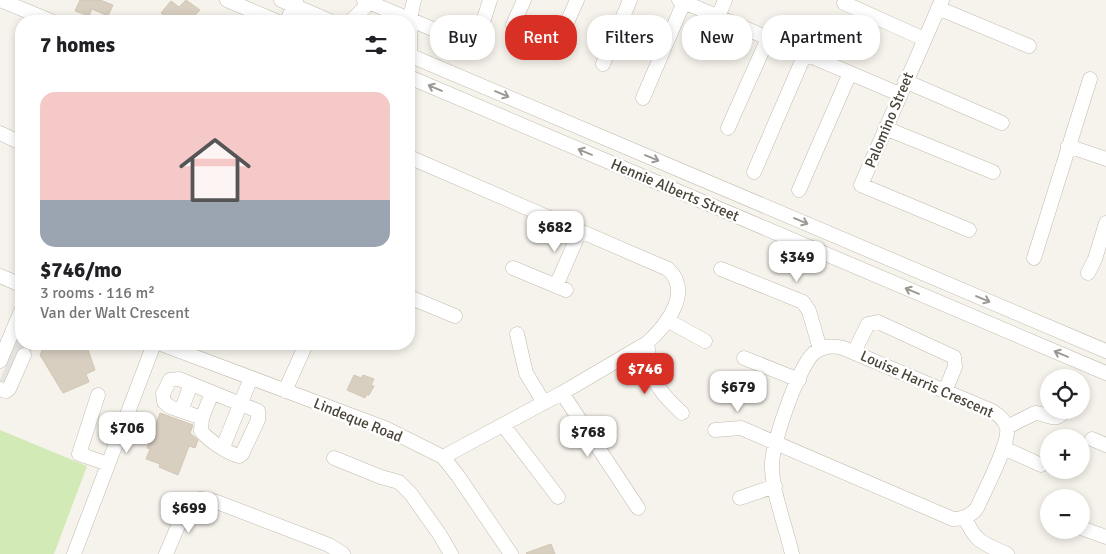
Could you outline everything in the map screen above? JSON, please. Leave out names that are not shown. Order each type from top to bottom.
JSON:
[{"type":"street","points":[[0,0],[36,15]]},
{"type":"street","points":[[227,0],[262,15]]},
{"type":"street","points":[[281,0],[295,2],[319,15]]},
{"type":"street","points":[[411,15],[414,0]]},
{"type":"street","points":[[415,21],[472,44],[479,35],[490,0]]},
{"type":"street","points":[[518,15],[524,0]]},
{"type":"street","points":[[570,15],[577,0]]},
{"type":"street","points":[[603,64],[630,0]]},
{"type":"street","points":[[719,15],[725,0]]},
{"type":"street","points":[[357,15],[369,1],[401,15]]},
{"type":"street","points":[[643,98],[682,1],[714,15]]},
{"type":"street","points":[[290,15],[295,2]]},
{"type":"street","points":[[844,3],[924,38]]},
{"type":"street","points":[[940,4],[1029,46]]},
{"type":"street","name":"Palomino Street","points":[[940,4],[861,184],[969,230]]},
{"type":"street","points":[[728,128],[762,52]]},
{"type":"street","name":"Hennie Alberts Street","points":[[415,58],[1106,351]]},
{"type":"street","points":[[754,172],[802,60]]},
{"type":"street","points":[[819,60],[850,73],[902,88],[1002,123]]},
{"type":"street","points":[[799,190],[850,73]]},
{"type":"street","points":[[1034,258],[1090,79]]},
{"type":"street","name":"Hennie Alberts Street","points":[[415,80],[1106,373]]},
{"type":"street","points":[[885,128],[993,172]]},
{"type":"street","points":[[0,133],[15,139]]},
{"type":"street","points":[[1068,146],[1106,159]]},
{"type":"street","points":[[415,160],[668,269],[676,277],[678,294],[659,333],[647,344],[544,402],[507,430],[443,457]]},
{"type":"street","points":[[1088,273],[1095,259],[1106,223]]},
{"type":"street","points":[[513,268],[561,288],[580,231]]},
{"type":"street","points":[[720,269],[803,302],[809,312],[820,349],[808,359],[778,430],[771,462],[792,554]]},
{"type":"street","points":[[0,276],[15,282]]},
{"type":"street","points":[[415,299],[455,316]]},
{"type":"street","points":[[667,320],[705,340]]},
{"type":"street","points":[[854,352],[868,324],[878,322],[954,357],[955,367],[945,391]]},
{"type":"street","points":[[0,361],[15,325]]},
{"type":"street","points":[[517,334],[526,373],[544,402]]},
{"type":"street","points":[[647,344],[654,382],[664,396],[682,413]]},
{"type":"street","name":"Louise Harris Crescent","points":[[820,349],[835,346],[854,352],[992,411],[1003,419],[1007,427],[1007,440],[1004,448],[977,508],[972,514],[965,517]]},
{"type":"street","points":[[74,554],[152,350]]},
{"type":"street","name":"Lindeque Road","points":[[178,350],[385,428],[443,457],[458,476],[504,551]]},
{"type":"street","points":[[285,391],[303,350]]},
{"type":"street","points":[[0,389],[7,391],[9,389],[24,355]]},
{"type":"street","points":[[744,358],[799,380]]},
{"type":"street","points":[[202,418],[181,411],[164,402],[164,389],[174,378],[258,411],[258,420],[242,454],[237,456],[211,441],[201,431],[202,418],[212,393]]},
{"type":"street","points":[[223,447],[251,378]]},
{"type":"street","points":[[181,411],[191,384]]},
{"type":"street","points":[[562,393],[638,508]]},
{"type":"street","points":[[98,395],[79,454],[108,464]]},
{"type":"street","points":[[1007,427],[1035,413],[1040,414]]},
{"type":"street","points":[[715,430],[741,428],[774,444],[953,519],[965,517],[976,539],[1007,554]]},
{"type":"street","points":[[507,430],[558,497]]},
{"type":"street","points":[[1092,439],[1106,445]]},
{"type":"street","points":[[1004,448],[1040,464]]},
{"type":"street","points":[[334,458],[381,477],[399,482],[416,501],[451,554]]},
{"type":"street","points":[[740,498],[775,486]]},
{"type":"street","points":[[166,554],[187,505],[193,500],[202,498],[329,545],[343,554]]},
{"type":"street","points":[[1090,531],[1106,537]]},
{"type":"green space","points":[[0,430],[87,466],[54,554],[0,554]]},
{"type":"shaded area","points":[[15,344],[15,350],[32,350],[15,394],[0,387],[0,380]]},
{"type":"building","points":[[80,0],[100,0],[113,5],[108,15],[92,9],[89,15],[75,11]]},
{"type":"building","points":[[186,0],[200,10],[195,15],[163,15],[161,13],[171,1],[179,7]]},
{"type":"building","points":[[42,350],[88,350],[95,370],[86,374],[89,382],[63,393],[40,355]]},
{"type":"building","points":[[354,375],[361,378],[363,375],[374,379],[371,385],[374,386],[365,398],[347,390]]},
{"type":"building","points":[[160,413],[193,425],[190,433],[198,440],[195,448],[189,446],[178,475],[159,467],[160,464],[146,459],[150,449],[147,448]]},
{"type":"building","points":[[551,544],[555,554],[526,553]]}]
